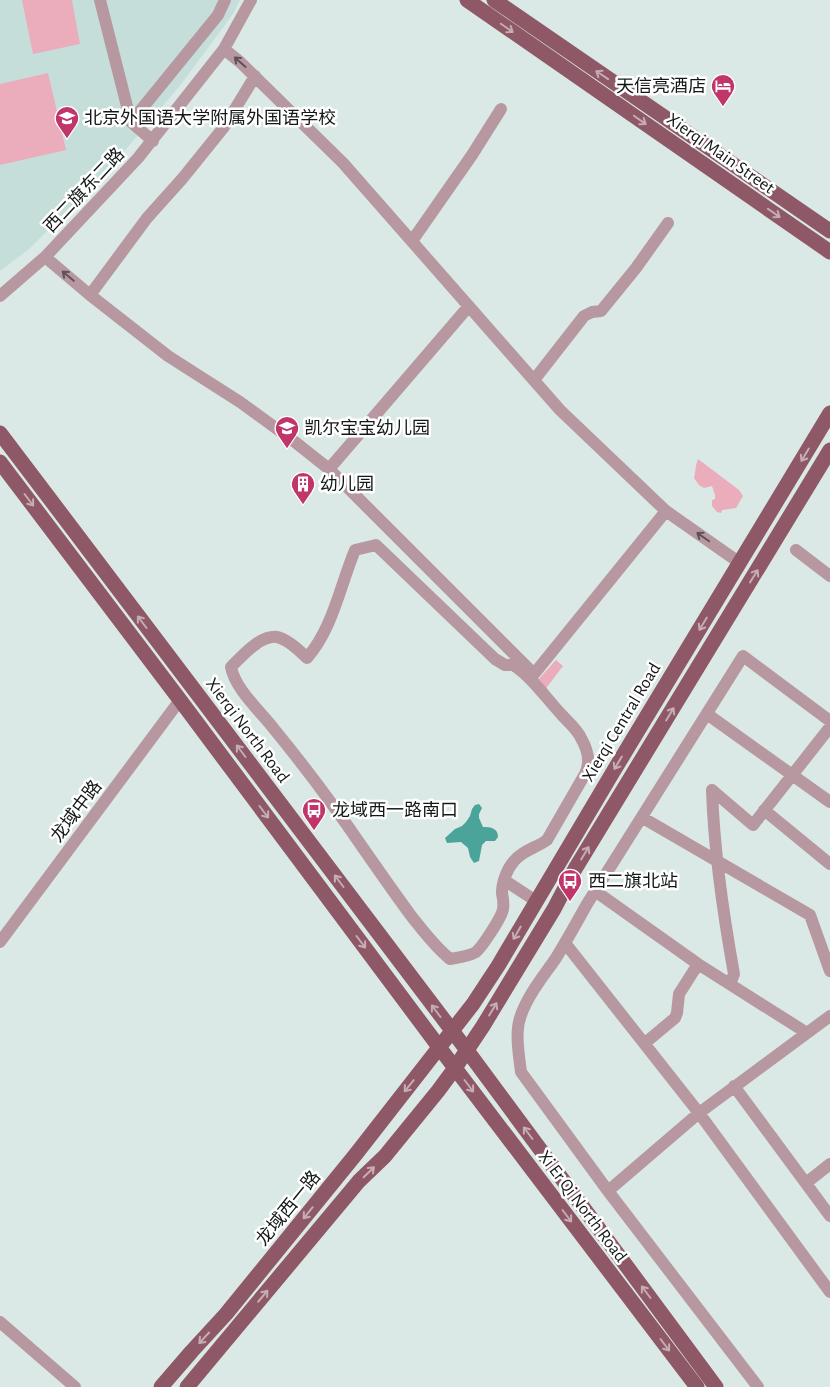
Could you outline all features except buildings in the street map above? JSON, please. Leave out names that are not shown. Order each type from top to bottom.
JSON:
[{"type":"main road","name":"Xierqi Main Street","points":[[466,0],[830,252]]},
{"type":"main road","name":"Xierqi Main Street","points":[[494,0],[830,231]]},
{"type":"main road","name":"Xierqi Central Road","points":[[439,1047],[473,1004],[498,966],[830,413]]},
{"type":"main road","name":"Xierqi North Road","points":[[0,433],[466,1049]]},
{"type":"main road","points":[[466,1049],[483,1026],[554,909],[575,869],[830,450]]},
{"type":"main road","name":"Xierqi North Road","points":[[0,462],[439,1047]]},
{"type":"main road","name":"龙域西一路","points":[[162,1387],[226,1314],[356,1154],[439,1047]]},
{"type":"main road","name":"Xi Er Qi North Road","points":[[439,1047],[697,1387]]},
{"type":"main road","name":"龙域西一路","points":[[187,1387],[359,1181],[386,1156],[438,1091],[466,1049]]},
{"type":"main road","name":"Xi Er Qi North Road","points":[[466,1049],[716,1387]]},
{"type":"street","points":[[100,0],[131,122],[153,141]]},
{"type":"street","points":[[131,122],[218,15],[225,0]]},
{"type":"street","name":"西二旗东二路","points":[[0,296],[45,257],[153,141],[224,49],[251,0]]},
{"type":"street","points":[[224,49],[255,76],[343,163],[560,410],[666,511],[740,563]]},
{"type":"street","points":[[90,295],[147,218],[182,180],[224,127],[255,76]]},
{"type":"street","points":[[412,241],[501,109]]},
{"type":"street","points":[[534,380],[584,316],[592,312],[601,311],[636,268],[668,223]]},
{"type":"street","points":[[45,257],[168,356],[240,402],[295,442],[329,470],[534,674],[666,511]]},
{"type":"street","points":[[329,470],[469,306]]},
{"type":"street","points":[[376,545],[382,549],[495,659],[505,665],[513,665],[528,677],[580,735],[584,743],[589,761],[588,767],[547,840],[524,852],[514,860],[504,880],[502,889],[503,909],[494,928],[476,952],[450,959],[438,949],[392,891],[335,806],[233,676],[231,667],[253,646],[269,638],[279,637],[307,658],[316,648],[326,628],[355,550],[376,545]]},
{"type":"street","points":[[796,550],[830,576]]},
{"type":"street","points":[[758,1387],[608,1191],[521,1072],[518,1050],[520,1018],[595,891],[643,818],[743,656],[830,721]]},
{"type":"street","name":"龙域中路","points":[[0,942],[180,700]]},
{"type":"street","points":[[707,714],[830,802]]},
{"type":"street","points":[[730,984],[734,974],[716,860],[712,790],[753,825],[830,727]]},
{"type":"street","points":[[764,810],[830,864]]},
{"type":"street","points":[[643,818],[810,915],[830,971]]},
{"type":"street","points":[[504,880],[536,901]]},
{"type":"street","points":[[595,891],[698,964],[807,1034]]},
{"type":"street","points":[[565,943],[699,1113],[830,1292]]},
{"type":"street","points":[[645,1043],[675,1018],[679,994],[698,964]]},
{"type":"street","points":[[608,1191],[699,1113],[734,1086],[828,1021]]},
{"type":"street","points":[[734,1086],[830,1216]]},
{"type":"street","points":[[806,1183],[830,1164]]},
{"type":"street","points":[[0,1322],[75,1387]]},
{"type":"shaded area","name":"北京外国语大学附属外国语学校","points":[[0,0],[240,0],[233,14],[182,83],[128,147],[29,249],[0,271]]},
{"type":"shaded area","points":[[22,0],[72,0],[80,44],[33,54]]},
{"type":"shaded area","points":[[48,73],[66,150],[0,165],[0,84]]},
{"type":"shaded area","points":[[698,459],[739,490],[743,496],[736,508],[722,510],[721,513],[717,512],[712,506],[712,500],[715,499],[715,495],[712,486],[704,488],[694,478]]},
{"type":"shaded area","points":[[556,660],[563,666],[544,691],[536,682]]},
{"type":"water","points":[[479,804],[482,808],[479,818],[483,827],[494,829],[498,837],[495,841],[486,841],[482,845],[479,861],[474,863],[468,848],[461,842],[447,843],[445,838],[466,822],[472,809],[475,805]]},
{"type":"place","name":"天信亮酒店","points":[[723,107]]},
{"type":"place","name":"北京外国语大学附属外国语学校","points":[[67,139]]},
{"type":"place","name":"凯尔宝宝幼儿园","points":[[287,449]]},
{"type":"place","name":"幼儿园","points":[[303,505]]},
{"type":"place","name":"龙域西一路南口","points":[[314,831]]},
{"type":"place","name":"西二旗北站","points":[[570,902]]}]
